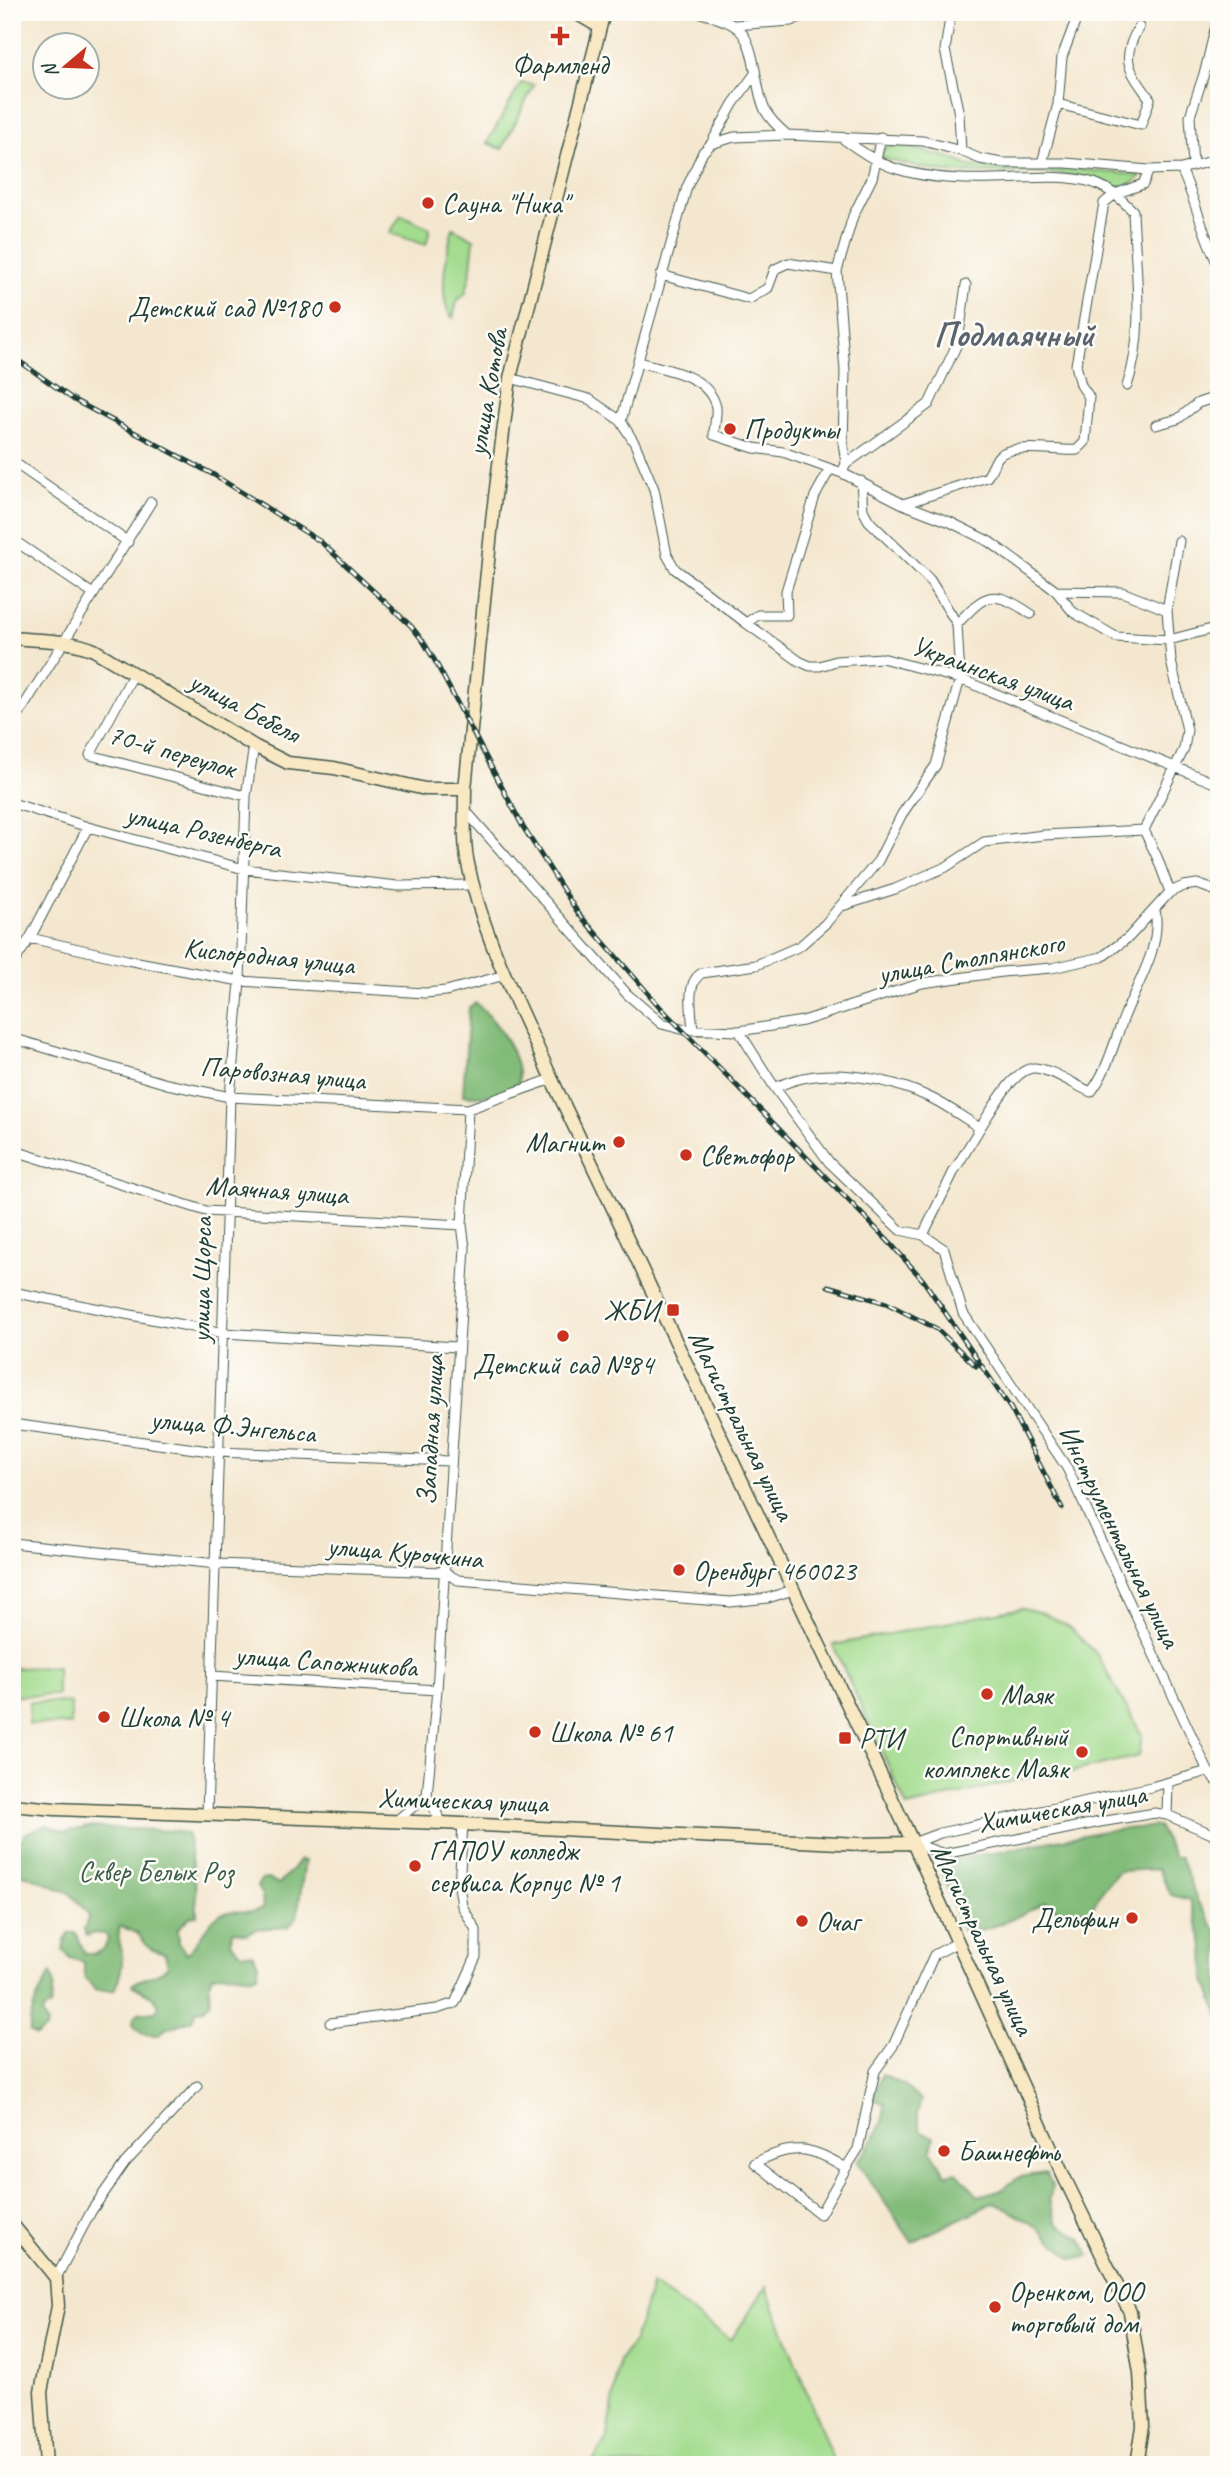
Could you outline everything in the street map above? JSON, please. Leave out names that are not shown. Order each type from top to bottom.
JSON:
[{"type":"street","points":[[574,12],[600,27]]},
{"type":"street","name":"улица Котова","points":[[465,789],[491,525],[510,378],[604,12]]},
{"type":"street","points":[[697,12],[735,25],[791,21],[812,12]]},
{"type":"street","points":[[951,12],[945,50],[959,114],[961,151]]},
{"type":"street","points":[[1042,163],[1058,104],[1062,57],[1079,12]]},
{"type":"street","points":[[1193,166],[1190,117],[1219,13]]},
{"type":"street","points":[[735,25],[748,43],[765,110],[787,135]]},
{"type":"street","points":[[1058,104],[1141,125],[1150,99],[1129,69],[1129,43],[1139,27]]},
{"type":"street","points":[[621,421],[687,187],[703,152],[754,75]]},
{"type":"street","points":[[722,123],[734,137]]},
{"type":"street","points":[[710,144],[734,137],[787,135],[881,138],[923,141],[1002,163],[1066,163],[1149,170],[1181,169],[1219,159]]},
{"type":"street","points":[[842,138],[877,161],[898,170],[982,179],[1045,176],[1093,183],[1115,194],[1133,211],[1138,316],[1135,362],[1127,386]]},
{"type":"street","points":[[844,468],[845,371],[836,271],[853,216],[872,178],[881,138]]},
{"type":"street","points":[[1181,169],[1196,201],[1204,230],[1219,266]]},
{"type":"street","points":[[903,504],[987,477],[996,459],[1004,451],[1029,448],[1077,450],[1086,442],[1089,397],[1081,384],[1076,365],[1104,203],[1115,194],[1143,184],[1149,170]]},
{"type":"street","points":[[661,275],[749,299],[768,288],[775,268],[788,263],[836,271]]},
{"type":"street","points":[[639,362],[683,374],[705,387],[716,407],[714,435],[783,452],[830,469],[844,468],[929,404],[958,342],[966,285]]},
{"type":"street","name":"Украинская улица","points":[[510,378],[589,399],[621,421],[635,444],[654,489],[667,555],[676,569],[746,623],[810,666],[835,661],[883,658],[960,679],[1219,785]]},
{"type":"street","points":[[1156,425],[1178,419],[1198,403],[1219,396]]},
{"type":"street","points":[[12,461],[128,542]]},
{"type":"street","points":[[844,468],[861,481],[903,504],[950,522],[990,542],[1056,591],[1073,612],[1116,637],[1169,640],[1219,627]]},
{"type":"street","points":[[746,623],[758,615],[786,615],[786,591],[799,547],[815,496],[830,469]]},
{"type":"street","points":[[693,1030],[692,984],[696,976],[756,965],[800,946],[826,923],[878,861],[902,814],[936,765],[960,679],[957,624],[930,579],[869,521],[863,510],[861,481]]},
{"type":"street","points":[[12,725],[151,502]]},
{"type":"street","points":[[12,539],[93,594]]},
{"type":"street","points":[[1144,830],[1184,749],[1187,730],[1177,693],[1167,610],[1179,541]]},
{"type":"street","points":[[1056,591],[1122,592],[1167,610]]},
{"type":"street","points":[[957,624],[979,601],[988,597],[998,597],[1031,614]]},
{"type":"street","name":"улица Бебеля","points":[[12,638],[78,643],[94,650],[254,746],[288,763],[345,770],[425,789],[465,789]]},
{"type":"street","name":"70-й переулок","points":[[134,673],[90,755],[246,796]]},
{"type":"street","name":"улица Щорса","points":[[207,1815],[230,1097],[240,981],[246,796],[254,746]]},
{"type":"street","name":"Магистральная улица","points":[[465,789],[467,859],[485,922],[505,975],[913,1843],[1063,2175],[1129,2312],[1140,2374],[1143,2426],[1137,2465]]},
{"type":"street","name":"улица Розенберга","points":[[12,803],[88,827],[244,869],[398,886],[474,885]]},
{"type":"street","name":"улица Столпянского","points":[[465,810],[626,994],[662,1024],[693,1030],[739,1031],[803,1021],[922,984],[1002,972],[1052,968],[1102,957],[1129,937],[1170,892]]},
{"type":"street","points":[[12,965],[30,937],[88,827]]},
{"type":"street","points":[[838,907],[895,889],[946,867],[984,842],[1044,835],[1144,830]]},
{"type":"street","points":[[1144,830],[1170,892],[1197,884],[1219,892]]},
{"type":"street","points":[[923,1235],[954,1171],[1014,1078],[1025,1069],[1042,1070],[1091,1092],[1096,1085],[1114,1049],[1124,1016],[1138,990],[1156,936],[1154,909]]},
{"type":"street","name":"Кислородная улица","points":[[30,937],[127,960],[240,981],[425,993],[446,991],[505,975]]},
{"type":"street","name":"Инструментальная улица","points":[[739,1031],[775,1088],[829,1163],[900,1230],[923,1235],[944,1249],[963,1313],[1067,1468],[1208,1771],[1219,1784]]},
{"type":"street","name":"Паровозная улица","points":[[12,1038],[167,1084],[230,1097],[468,1109],[552,1079]]},
{"type":"street","points":[[775,1088],[792,1079],[818,1075],[861,1078],[907,1089],[933,1099],[980,1128]]},
{"type":"street","name":"Западная улица","points":[[427,1795],[437,1690],[465,1248],[462,1225],[468,1109]]},
{"type":"street","name":"Маячная улица","points":[[12,1150],[206,1212],[462,1225]]},
{"type":"street","points":[[12,1292],[223,1333],[457,1347]]},
{"type":"street","name":"улица Ф.Энгельса","points":[[12,1424],[217,1452],[450,1461]]},
{"type":"street","name":"улица Курочкина","points":[[12,1543],[217,1564],[444,1572],[458,1580],[731,1602],[768,1598],[793,1590]]},
{"type":"street","name":"улица Сапожникова","points":[[212,1676],[437,1690]]},
{"type":"street","name":"Химическая улица","points":[[913,1843],[940,1833],[1168,1783],[1208,1771]]},
{"type":"street","points":[[1167,1815],[1168,1783]]},
{"type":"street","points":[[395,1822],[427,1795],[442,1824]]},
{"type":"street","name":"Химическая улица","points":[[12,1805],[55,1810],[463,1824],[846,1843],[913,1843],[944,1854],[1155,1813],[1167,1815],[1219,1837]]},
{"type":"street","points":[[330,2023],[437,2009],[455,2003],[476,1957],[476,1930],[462,1906],[459,1886],[463,1824]]},
{"type":"street","points":[[846,2168],[829,2158],[804,2149],[774,2152],[754,2163],[820,2214],[858,2149],[875,2071],[893,2046],[934,1955],[958,1942]]},
{"type":"street","points":[[46,2465],[41,2392],[58,2306],[56,2278],[92,2210],[125,2163],[197,2086]]},
{"type":"street","points":[[12,2224],[56,2278]]},
{"type":"green space","points":[[521,83],[534,85],[502,149],[487,143]]},
{"type":"green space","points":[[901,146],[952,158],[968,166],[1059,168],[1141,175],[1135,182],[1121,188],[1057,173],[947,172],[883,158],[881,153],[886,147]]},
{"type":"green space","points":[[401,215],[430,228],[426,245],[390,233]]},
{"type":"green space","points":[[453,228],[474,239],[470,277],[465,294],[457,301],[453,318],[445,300],[444,274]]},
{"type":"green space","points":[[476,1003],[506,1039],[518,1071],[519,1083],[499,1093],[485,1096],[463,1095],[469,1007]]},
{"type":"green space","name":"Маяк","points":[[1022,1608],[1043,1613],[1068,1626],[1096,1653],[1142,1735],[1139,1756],[1048,1777],[1046,1773],[907,1807],[833,1645]]},
{"type":"green space","points":[[57,1667],[57,1695],[12,1696],[12,1668]]},
{"type":"green space","points":[[29,1702],[71,1703],[71,1725],[29,1724]]},
{"type":"green space","name":"Сквер Белых Роз","points":[[47,1825],[66,1832],[88,1827],[187,1834],[196,1888],[197,1916],[190,1917],[178,1928],[179,1943],[186,1954],[219,1915],[263,1908],[262,1896],[257,1886],[261,1880],[268,1879],[279,1884],[300,1860],[305,1861],[297,1917],[288,1927],[256,1929],[247,1934],[233,1931],[230,1942],[242,1953],[252,1954],[259,1965],[257,1975],[213,1975],[209,1986],[210,2002],[204,2009],[196,2010],[192,2020],[165,2029],[159,2035],[143,2034],[133,2026],[134,2017],[139,2013],[155,2011],[159,2007],[152,1996],[132,1985],[164,1970],[168,1966],[165,1954],[150,1949],[137,1933],[120,1926],[122,1960],[118,1981],[114,1990],[95,1990],[84,1976],[84,1962],[70,1958],[63,1950],[70,1933],[76,1933],[85,1954],[95,1954],[104,1949],[108,1940],[106,1934],[94,1933],[87,1936],[84,1930],[89,1915],[70,1893],[24,1874],[12,1878],[12,1840],[20,1841],[26,1833]]},
{"type":"green space","points":[[1158,1826],[1174,1857],[1180,1857],[1198,1902],[1219,1935],[1219,2017],[1205,1977],[1204,1947],[1190,1900],[1171,1895],[1158,1869],[1119,1871],[1103,1889],[1090,1912],[1065,1915],[1046,1902],[996,1926],[963,1931],[938,1863],[1104,1831]]},
{"type":"green space","points":[[51,1973],[54,1986],[50,2007],[44,2010],[42,2015],[47,2023],[45,2029],[36,2036],[30,2032],[31,2017],[39,1994]]},
{"type":"green space","points":[[882,2075],[906,2086],[921,2100],[917,2114],[921,2132],[934,2137],[931,2150],[946,2174],[957,2172],[978,2196],[1003,2189],[1019,2177],[1046,2173],[1053,2186],[1049,2199],[1057,2224],[1081,2238],[1090,2255],[1073,2259],[1033,2224],[994,2202],[912,2242],[857,2162],[872,2142],[882,2120],[885,2104],[873,2099]]},
{"type":"green space","points":[[652,2284],[731,2340],[766,2287],[835,2465],[591,2465],[608,2437],[619,2361],[634,2341]]},
{"type":"railway","points":[[12,356],[74,400],[214,475],[321,542],[411,626],[435,661],[523,827],[578,913],[660,1007],[923,1280],[1011,1409],[1062,1508]]},
{"type":"railway","points":[[828,1286],[886,1303],[937,1329],[976,1366]]},
{"type":"place","name":"Фармленд","points":[[560,36]]},
{"type":"place","name":"Сауна \"Ника\"","points":[[428,203]]},
{"type":"place","name":"Детский сад №180","points":[[335,307]]},
{"type":"place","name":"Продукты","points":[[730,429]]},
{"type":"place","name":"Магнит","points":[[619,1142]]},
{"type":"place","name":"Светофор","points":[[686,1155]]},
{"type":"place","name":"ЖБИ","points":[[673,1310]]},
{"type":"place","name":"Детский сад №84","points":[[563,1336]]},
{"type":"place","name":"Оренбург 460023","points":[[679,1570]]},
{"type":"place","name":"Маяк","points":[[987,1694]]},
{"type":"place","name":"Школа № 4","points":[[104,1717]]},
{"type":"place","name":"Школа № 61","points":[[535,1732]]},
{"type":"place","name":"РТИ","points":[[845,1738]]},
{"type":"place","name":"Спортивный комплекс Маяк","points":[[1082,1752]]},
{"type":"place","name":"ГАПОУ колледж сервиса Корпус № 1","points":[[415,1866]]},
{"type":"place","name":"Дельфин","points":[[1132,1918]]},
{"type":"place","name":"Очаг","points":[[802,1921]]},
{"type":"place","name":"Башнефть","points":[[944,2151]]},
{"type":"place","name":"Оренком, ООО торговый дом","points":[[995,2307]]},
{"type":"district","name":"Подмаячный","points":[[1014,334]]}]
